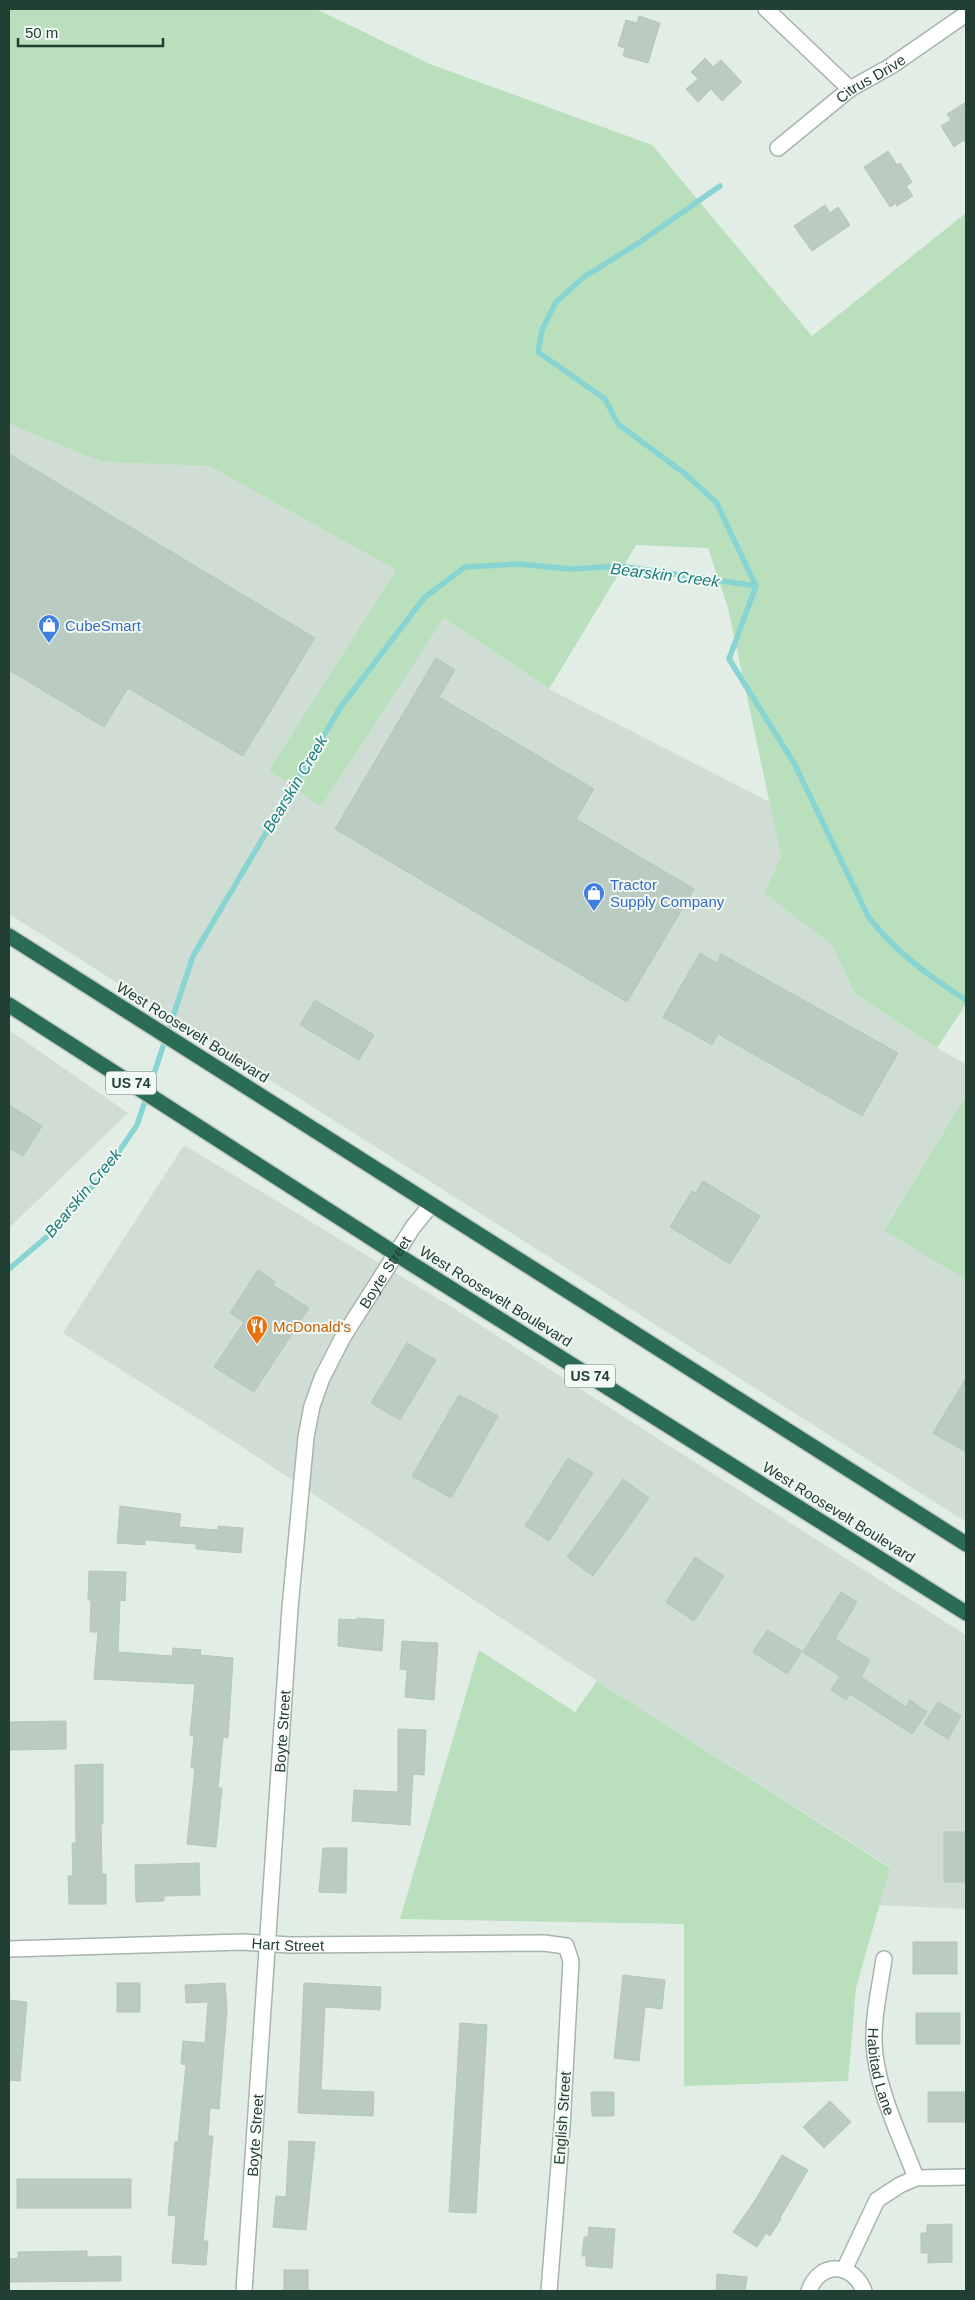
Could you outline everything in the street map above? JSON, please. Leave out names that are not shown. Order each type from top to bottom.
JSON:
[{"type":"highway","name":"West Roosevelt Boulevard","points":[[9,936],[966,1544]]},
{"type":"highway","name":"West Roosevelt Boulevard","points":[[9,1005],[396,1254],[966,1613]]},
{"type":"street","points":[[766,9],[850,89]]},
{"type":"street","name":"Citrus Drive","points":[[778,148],[850,89],[891,66],[966,14]]},
{"type":"street","name":"Boyte Street","points":[[244,2291],[290,1608],[306,1437],[312,1406],[322,1378],[352,1322],[431,1204]]},
{"type":"street","name":"Hart Street","points":[[9,1949],[268,1943],[290,1945],[544,1943],[566,1946]]},
{"type":"street","name":"English Street","points":[[549,2291],[562,2127],[571,1961],[566,1946]]},
{"type":"street","name":"Habitad Lane","points":[[884,1959],[875,2018],[874,2044],[880,2082],[916,2178]]},
{"type":"street","points":[[844,2270],[877,2200],[900,2184],[916,2178],[966,2177]]},
{"type":"street","points":[[809,2291],[814,2280],[822,2273],[832,2269],[844,2270],[853,2274],[861,2282],[864,2291]]},
{"type":"shaded area","points":[[9,424],[102,462],[209,466],[396,570],[269,770],[321,807],[444,618],[549,689],[770,802],[781,856],[764,893],[832,945],[855,994],[937,1048],[966,1064],[966,1095],[884,1229],[966,1280],[966,1522],[9,914]]},
{"type":"shaded area","points":[[9,1030],[128,1113],[9,1228]]},
{"type":"shaded area","points":[[184,1145],[455,1309],[966,1635],[966,1909],[879,1905],[890,1867],[597,1681],[216,1430],[63,1333]]},
{"type":"green space","points":[[9,9],[316,9],[430,64],[652,145],[812,336],[966,213],[966,1004],[937,1048],[855,994],[832,945],[764,893],[781,856],[728,608],[708,548],[636,545],[549,689],[444,618],[321,807],[269,770],[396,570],[209,466],[102,462],[9,424]]},
{"type":"green space","points":[[966,1095],[966,1280],[884,1230]]},
{"type":"green space","points":[[479,1650],[575,1712],[597,1681],[890,1868],[856,1988],[848,2081],[684,2086],[684,1924],[400,1919]]},
{"type":"building","points":[[639,16],[660,23],[648,63],[623,56],[625,48],[618,46],[626,20],[637,23]]},
{"type":"building","points":[[705,58],[713,67],[721,60],[742,82],[722,101],[711,89],[698,102],[686,89],[698,79],[691,72]]},
{"type":"building","points":[[966,102],[966,143],[964,140],[954,147],[941,126],[951,120],[947,114]]},
{"type":"building","points":[[888,151],[897,165],[900,163],[912,182],[906,186],[913,196],[897,206],[896,203],[890,207],[864,167]]},
{"type":"building","points":[[825,205],[830,213],[838,207],[850,225],[812,251],[794,226]]},
{"type":"building","points":[[9,454],[315,638],[243,756],[128,688],[104,727],[9,670]]},
{"type":"building","points":[[436,658],[455,670],[439,697],[594,789],[576,819],[694,889],[627,1002],[335,829]]},
{"type":"building","points":[[700,953],[717,963],[721,954],[898,1053],[862,1116],[718,1034],[712,1045],[663,1017]]},
{"type":"building","points":[[315,1000],[374,1035],[359,1060],[300,1025]]},
{"type":"building","points":[[9,1105],[42,1126],[23,1156],[9,1148]]},
{"type":"building","points":[[703,1181],[760,1216],[730,1264],[670,1227],[692,1191],[696,1193]]},
{"type":"building","name":"McDonald's","points":[[258,1270],[275,1282],[273,1285],[309,1308],[254,1392],[214,1367],[244,1322],[230,1313]]},
{"type":"building","points":[[407,1343],[436,1360],[400,1420],[371,1403]]},
{"type":"building","points":[[966,1378],[966,1452],[933,1433]]},
{"type":"building","points":[[459,1395],[498,1416],[451,1498],[412,1476]]},
{"type":"building","points":[[568,1458],[593,1473],[549,1541],[525,1526]]},
{"type":"building","points":[[623,1479],[649,1498],[593,1576],[567,1557]]},
{"type":"building","points":[[120,1506],[181,1514],[179,1527],[218,1530],[218,1526],[243,1528],[241,1553],[196,1549],[196,1544],[145,1540],[145,1545],[117,1543]]},
{"type":"building","points":[[695,1557],[724,1576],[694,1621],[666,1602]]},
{"type":"building","points":[[89,1571],[126,1572],[125,1601],[120,1600],[118,1652],[172,1656],[173,1648],[201,1650],[200,1655],[233,1658],[228,1738],[223,1737],[218,1788],[222,1788],[216,1847],[187,1844],[195,1768],[191,1768],[194,1736],[190,1735],[195,1684],[94,1679],[98,1632],[90,1632],[91,1600],[88,1600]]},
{"type":"building","points":[[841,1592],[857,1602],[835,1639],[870,1660],[861,1677],[906,1707],[910,1700],[927,1712],[912,1734],[850,1694],[846,1700],[831,1690],[840,1676],[803,1652]]},
{"type":"building","points":[[357,1618],[384,1620],[382,1651],[338,1646],[339,1619],[357,1620]]},
{"type":"building","points":[[767,1630],[802,1651],[787,1674],[753,1652]]},
{"type":"building","points":[[402,1641],[438,1643],[434,1700],[405,1697],[407,1670],[400,1669]]},
{"type":"building","points":[[938,1702],[961,1716],[948,1739],[924,1724]]},
{"type":"building","points":[[66,1721],[66,1749],[9,1750],[9,1722]]},
{"type":"building","points":[[398,1729],[426,1730],[424,1775],[413,1774],[410,1825],[352,1821],[354,1790],[398,1792]]},
{"type":"building","points":[[103,1764],[102,1874],[106,1874],[106,1904],[69,1904],[68,1876],[73,1876],[72,1843],[76,1843],[75,1765]]},
{"type":"building","points":[[944,1832],[966,1832],[966,1882],[944,1882]]},
{"type":"building","points":[[323,1848],[347,1848],[346,1893],[319,1892]]},
{"type":"building","points":[[199,1863],[200,1895],[164,1896],[164,1901],[136,1902],[135,1865]]},
{"type":"building","points":[[913,1942],[957,1942],[957,1974],[913,1974]]},
{"type":"building","points":[[623,1975],[665,1980],[662,2009],[645,2007],[639,2061],[614,2058]]},
{"type":"building","points":[[117,1983],[140,1983],[140,2012],[117,2012]]},
{"type":"building","points":[[225,1983],[227,2010],[219,2109],[210,2108],[208,2136],[213,2136],[203,2241],[208,2241],[206,2265],[172,2263],[176,2216],[168,2215],[175,2142],[178,2142],[186,2065],[181,2064],[183,2041],[205,2043],[208,2002],[186,2003],[185,1985]]},
{"type":"building","points":[[304,1983],[381,1987],[380,2010],[325,2007],[321,2090],[374,2092],[373,2116],[298,2113]]},
{"type":"building","points":[[9,2000],[27,2002],[20,2081],[9,2080]]},
{"type":"building","points":[[916,2013],[960,2013],[960,2044],[916,2044]]},
{"type":"building","points":[[460,2023],[487,2025],[476,2213],[449,2212]]},
{"type":"building","points":[[591,2092],[614,2092],[614,2116],[592,2116]]},
{"type":"building","points":[[928,2092],[966,2092],[966,2122],[928,2122]]},
{"type":"building","points":[[830,2101],[851,2122],[824,2148],[803,2127]]},
{"type":"building","points":[[289,2141],[315,2142],[306,2230],[273,2227],[276,2196],[286,2197]]},
{"type":"building","points":[[782,2155],[808,2170],[770,2236],[766,2233],[757,2247],[733,2232],[754,2202]]},
{"type":"building","points":[[17,2179],[131,2179],[131,2208],[17,2208]]},
{"type":"building","points":[[952,2224],[952,2262],[928,2263],[928,2253],[921,2253],[921,2233],[927,2233],[927,2225]]},
{"type":"building","points":[[589,2227],[615,2229],[612,2268],[586,2266],[586,2256],[582,2256],[584,2237],[588,2237]]},
{"type":"building","points":[[87,2251],[87,2257],[121,2256],[121,2281],[9,2282],[9,2259],[18,2258],[18,2252]]},
{"type":"building","points":[[284,2270],[308,2270],[308,2291],[284,2291]]},
{"type":"building","points":[[717,2274],[747,2277],[745,2291],[716,2291]]},
{"type":"waterway","points":[[720,186],[637,244],[584,277],[556,302],[542,330],[538,352],[605,399],[618,424],[684,473],[716,502],[756,586],[729,659],[794,763],[868,916],[901,952],[939,982],[966,1000]]},
{"type":"waterway","name":"Bearskin Creek","points":[[9,1269],[50,1234],[105,1172],[137,1125],[193,956],[340,708],[424,598],[465,567],[519,564],[571,569],[620,566],[756,586]]},
{"type":"place","name":"CubeSmart","points":[[49,644]]},
{"type":"place","name":"Tractor Supply Company","points":[[594,912]]},
{"type":"place","name":"McDonald's","points":[[257,1345]]}]
